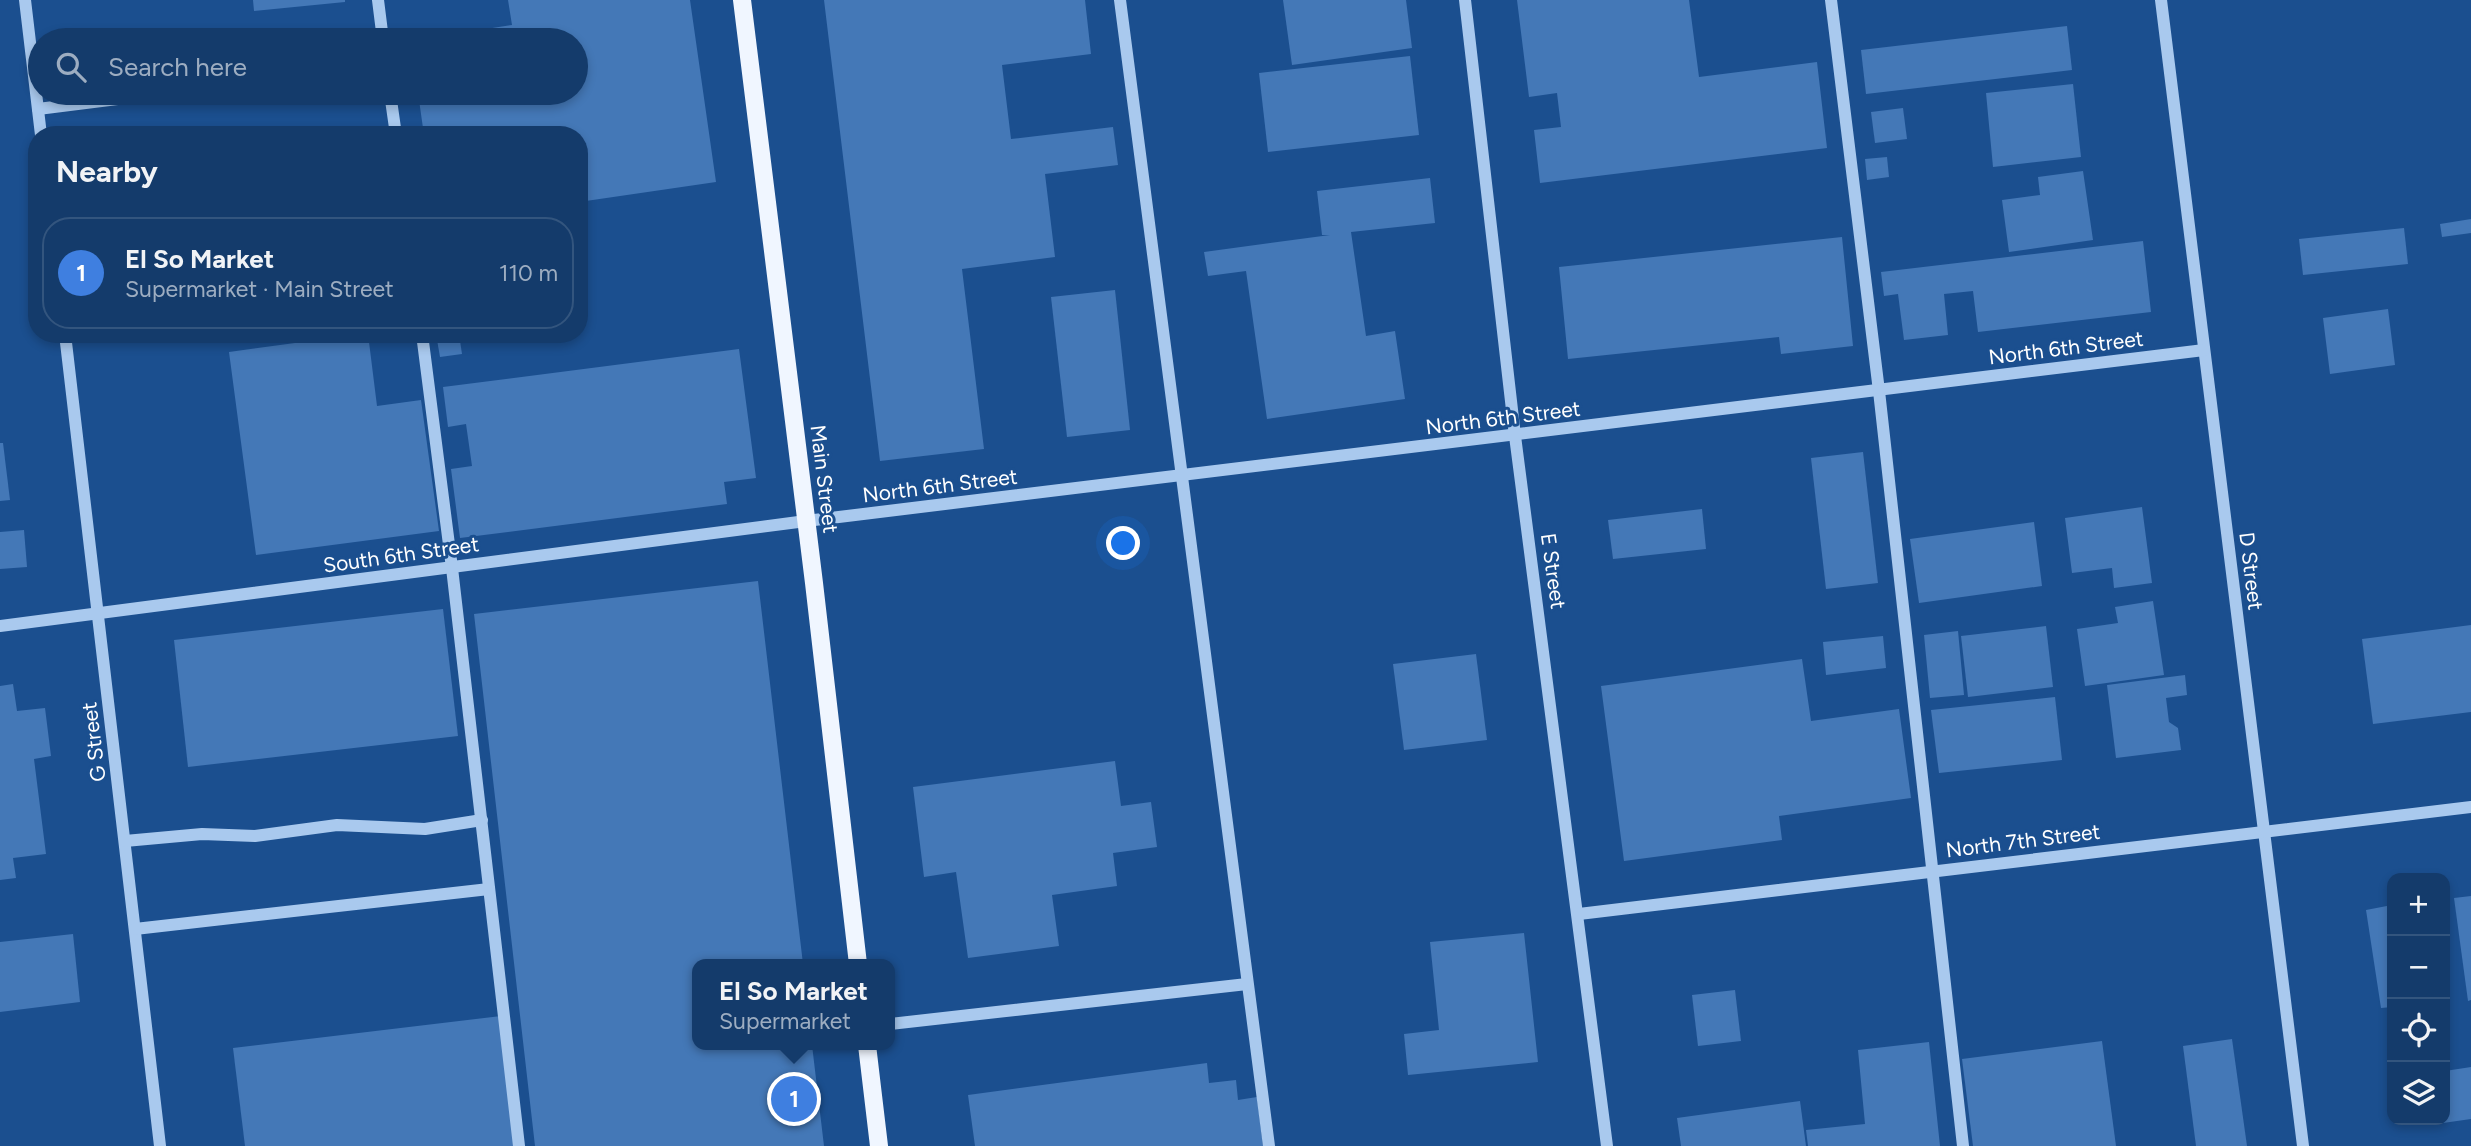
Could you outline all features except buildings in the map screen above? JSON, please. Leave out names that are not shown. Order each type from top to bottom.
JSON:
[{"type":"main road","name":"Main Street","points":[[742,0],[857,959]]},
{"type":"main road","points":[[868,1050],[879,1146]]},
{"type":"street","points":[[25,0],[28,28]]},
{"type":"street","points":[[378,0],[382,28]]},
{"type":"street","points":[[1120,0],[1269,1146]]},
{"type":"street","name":"E Street","points":[[1465,0],[1515,436],[1607,1146]]},
{"type":"street","points":[[1831,0],[1879,391],[1963,1146]]},
{"type":"street","name":"D Street","points":[[2161,0],[2303,1146]]},
{"type":"street","points":[[38,105],[40,126]]},
{"type":"street","points":[[38,109],[70,105]]},
{"type":"street","points":[[392,105],[395,126]]},
{"type":"street","name":"G Street","points":[[66,343],[160,1146]]},
{"type":"street","points":[[423,343],[519,1146]]},
{"type":"street","name":"North 6th Street","points":[[806,521],[2204,350]]},
{"type":"street","name":"South 6th Street","points":[[0,626],[806,521]]},
{"type":"street","name":"North 7th Street","points":[[1579,915],[2471,807]]},
{"type":"street","points":[[125,841],[202,834],[255,836],[337,825],[425,829],[482,820]]},
{"type":"street","points":[[135,929],[489,889]]},
{"type":"street","points":[[895,1023],[1247,984]]},
{"type":"place","name":"El So Market","points":[[794,1099]]}]
